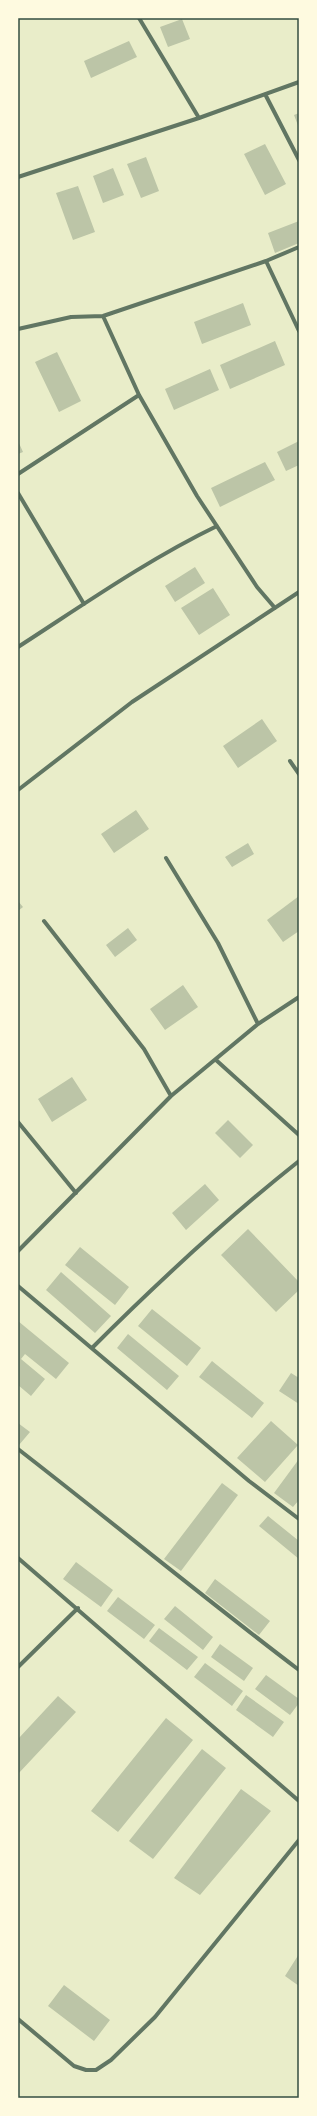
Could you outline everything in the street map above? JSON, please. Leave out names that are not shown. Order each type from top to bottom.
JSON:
[{"type":"street","points":[[138,18],[199,118]]},
{"type":"street","points":[[18,177],[199,118],[299,82]]},
{"type":"street","points":[[265,94],[299,160]]},
{"type":"street","points":[[18,329],[71,317],[103,316],[266,261],[299,247]]},
{"type":"street","points":[[266,261],[299,331]]},
{"type":"street","points":[[103,316],[139,395],[197,496],[257,587],[275,608]]},
{"type":"street","points":[[18,474],[139,395]]},
{"type":"street","points":[[18,493],[84,604]]},
{"type":"street","points":[[18,647],[127,576],[217,526]]},
{"type":"street","points":[[18,790],[132,702],[299,592]]},
{"type":"street","points":[[290,761],[299,774]]},
{"type":"street","points":[[166,858],[218,944],[258,1024]]},
{"type":"street","points":[[44,921],[144,1050],[171,1096]]},
{"type":"street","points":[[18,1251],[171,1096],[258,1024],[299,997]]},
{"type":"street","points":[[216,1060],[299,1135]]},
{"type":"street","points":[[18,1122],[76,1193]]},
{"type":"street","points":[[92,1348],[151,1289],[242,1206],[299,1160]]},
{"type":"street","points":[[18,1286],[249,1481],[299,1519]]},
{"type":"street","points":[[18,1449],[144,1548],[211,1604],[299,1670]]},
{"type":"street","points":[[18,1558],[78,1608],[299,1801]]},
{"type":"street","points":[[18,1667],[78,1608]]},
{"type":"street","points":[[18,2019],[74,2066],[86,2070],[96,2070],[111,2060],[155,2017],[299,1840]]},
{"type":"building","points":[[182,19],[190,39],[168,47],[160,27]]},
{"type":"building","points":[[129,41],[137,57],[91,78],[84,61]]},
{"type":"building","points":[[299,113],[299,128],[294,115]]},
{"type":"building","points":[[265,144],[286,184],[265,195],[244,154]]},
{"type":"building","points":[[146,157],[159,191],[141,198],[127,164]]},
{"type":"building","points":[[113,168],[124,195],[103,203],[93,176]]},
{"type":"building","points":[[78,186],[95,232],[73,240],[56,193]]},
{"type":"building","points":[[299,221],[299,243],[275,253],[268,233]]},
{"type":"building","points":[[243,303],[251,325],[202,344],[194,322]]},
{"type":"building","points":[[275,341],[285,365],[230,389],[220,365]]},
{"type":"building","points":[[57,352],[81,401],[59,412],[35,362]]},
{"type":"building","points":[[210,369],[219,390],[174,410],[165,389]]},
{"type":"building","points":[[18,441],[23,452],[18,454]]},
{"type":"building","points":[[299,441],[299,465],[286,471],[277,452]]},
{"type":"building","points":[[265,462],[275,480],[220,507],[211,488]]},
{"type":"building","points":[[195,567],[205,583],[175,602],[165,586]]},
{"type":"building","points":[[213,588],[230,615],[199,635],[181,608]]},
{"type":"building","points":[[262,719],[277,741],[238,768],[223,746]]},
{"type":"building","points":[[136,810],[149,829],[114,853],[101,834]]},
{"type":"building","points":[[248,843],[254,854],[232,867],[225,857]]},
{"type":"building","points":[[299,896],[299,931],[283,942],[267,920]]},
{"type":"building","points":[[18,901],[23,907],[18,911]]},
{"type":"building","points":[[128,928],[137,940],[115,957],[106,945]]},
{"type":"building","points":[[183,985],[198,1007],[165,1030],[150,1009]]},
{"type":"building","points":[[72,1077],[87,1100],[52,1122],[38,1099]]},
{"type":"building","points":[[228,1120],[253,1145],[240,1158],[215,1133]]},
{"type":"building","points":[[205,1184],[219,1200],[186,1230],[172,1213]]},
{"type":"building","points":[[248,1229],[299,1282],[299,1290],[276,1312],[221,1255]]},
{"type":"building","points":[[80,1247],[129,1287],[115,1305],[65,1265]]},
{"type":"building","points":[[61,1272],[111,1316],[95,1333],[46,1290]]},
{"type":"building","points":[[152,1309],[201,1348],[187,1366],[138,1326]]},
{"type":"building","points":[[18,1321],[69,1363],[56,1379],[25,1354],[21,1359],[45,1379],[31,1396],[18,1385]]},
{"type":"building","points":[[128,1334],[179,1376],[167,1390],[117,1348]]},
{"type":"building","points":[[212,1361],[264,1403],[252,1418],[199,1377]]},
{"type":"building","points":[[291,1373],[299,1378],[299,1404],[279,1391]]},
{"type":"building","points":[[271,1421],[298,1445],[265,1482],[237,1458]]},
{"type":"building","points":[[18,1423],[30,1432],[19,1445],[18,1444]]},
{"type":"building","points":[[299,1459],[299,1500],[293,1507],[274,1493]]},
{"type":"building","points":[[222,1483],[238,1495],[181,1571],[164,1559]]},
{"type":"building","points":[[268,1516],[299,1541],[299,1559],[259,1526]]},
{"type":"building","points":[[76,1562],[113,1590],[101,1607],[63,1579]]},
{"type":"building","points":[[215,1579],[270,1621],[259,1635],[205,1593]]},
{"type":"building","points":[[118,1597],[155,1625],[144,1639],[107,1611]]},
{"type":"building","points":[[175,1606],[213,1637],[203,1650],[164,1619]]},
{"type":"building","points":[[159,1628],[198,1657],[187,1670],[149,1641]]},
{"type":"building","points":[[220,1644],[253,1668],[244,1681],[211,1657]]},
{"type":"building","points":[[205,1663],[243,1691],[232,1706],[194,1677]]},
{"type":"building","points":[[266,1675],[299,1699],[299,1703],[290,1715],[255,1689]]},
{"type":"building","points":[[246,1695],[284,1722],[273,1737],[236,1710]]},
{"type":"building","points":[[58,1696],[76,1712],[18,1774],[18,1739]]},
{"type":"building","points":[[166,1718],[193,1740],[118,1832],[91,1811]]},
{"type":"building","points":[[202,1749],[226,1768],[153,1859],[129,1841]]},
{"type":"building","points":[[241,1789],[271,1811],[200,1895],[174,1878]]},
{"type":"building","points":[[299,1954],[299,1986],[285,1976]]},
{"type":"building","points":[[64,1985],[110,2020],[94,2041],[48,2006]]}]
